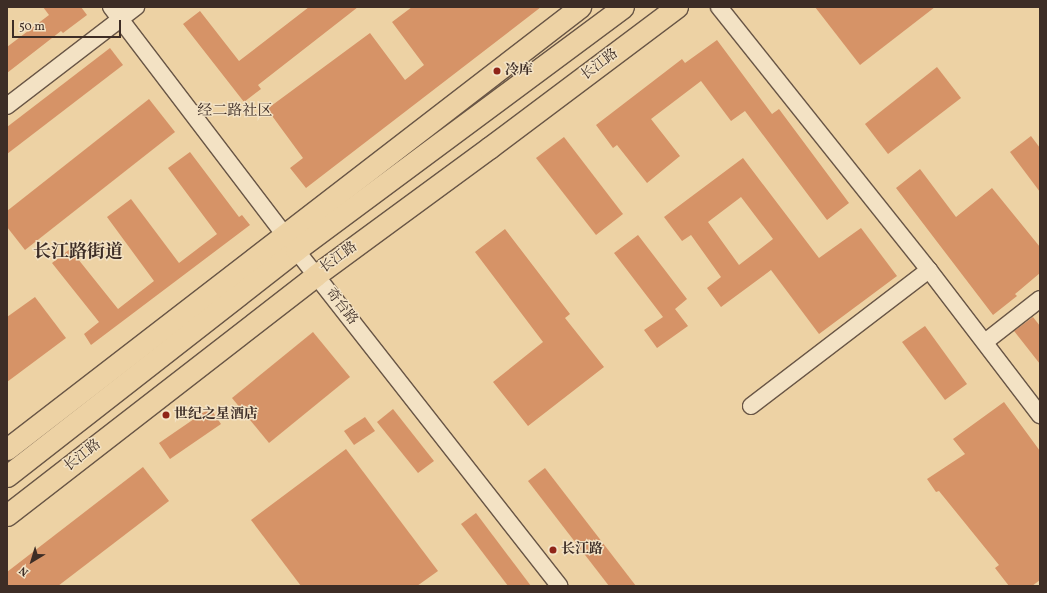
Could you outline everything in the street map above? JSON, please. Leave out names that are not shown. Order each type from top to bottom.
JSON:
[{"type":"main road","points":[[7,476],[580,7]]},
{"type":"main road","points":[[7,449],[291,243],[623,7]]},
{"type":"main road","name":"长江路","points":[[7,515],[316,275],[677,7]]},
{"type":"street","points":[[7,106],[116,13],[136,7]]},
{"type":"street","points":[[719,7],[929,270],[1040,415]]},
{"type":"street","name":"奇台路","points":[[116,13],[291,243],[559,586]]},
{"type":"street","points":[[751,406],[929,270]]},
{"type":"street","points":[[985,342],[1040,299]]},
{"type":"building","points":[[43,7],[81,7],[87,15],[63,33],[61,31],[7,73],[7,47],[49,15]]},
{"type":"building","points":[[309,7],[358,7],[258,85],[261,89],[244,102],[183,24],[200,11],[239,61]]},
{"type":"building","points":[[412,7],[541,7],[306,188],[290,168],[303,158],[267,109],[370,33],[405,80],[424,65],[392,22]]},
{"type":"building","points":[[815,7],[935,7],[860,65]]},
{"type":"building","points":[[717,40],[772,114],[779,109],[849,203],[827,220],[745,111],[731,121],[701,81],[651,119],[680,156],[647,183],[617,145],[613,148],[596,125],[682,59],[685,63]]},
{"type":"building","points":[[110,48],[123,65],[7,154],[7,127]]},
{"type":"building","points":[[937,67],[961,98],[888,154],[865,124]]},
{"type":"building","points":[[149,99],[175,132],[25,250],[7,227],[7,211]]},
{"type":"building","points":[[1031,136],[1040,148],[1040,192],[1010,152]]},
{"type":"building","points":[[564,137],[623,214],[596,235],[536,158]]},
{"type":"building","points":[[190,152],[239,217],[242,215],[250,225],[91,345],[84,334],[99,322],[52,263],[70,249],[118,309],[154,281],[107,217],[131,199],[179,263],[217,234],[168,168]]},
{"type":"building","points":[[743,158],[819,258],[861,228],[897,276],[819,334],[771,270],[721,307],[707,288],[721,277],[691,235],[682,241],[664,217]],"holes":[[[741,197],[773,239],[739,265],[708,222]]]},
{"type":"building","points":[[920,169],[956,217],[992,188],[1040,247],[1040,273],[1015,294],[1017,296],[993,315],[896,188]]},
{"type":"building","points":[[505,229],[570,314],[565,318],[604,367],[528,426],[493,382],[543,342],[475,252]]},
{"type":"building","points":[[638,235],[687,299],[675,309],[688,326],[657,348],[644,330],[663,317],[614,253]]},
{"type":"building","points":[[35,297],[66,338],[7,382],[7,317]]},
{"type":"building","points":[[1033,317],[1040,326],[1040,364],[1014,331]]},
{"type":"building","points":[[925,326],[967,384],[945,400],[902,342]]},
{"type":"building","points":[[313,332],[350,377],[269,443],[232,398]]},
{"type":"building","points":[[1004,402],[1040,451],[1040,580],[1032,586],[1009,586],[995,568],[999,565],[939,491],[936,492],[927,479],[965,454],[953,439]]},
{"type":"building","points":[[210,408],[221,424],[170,459],[159,443]]},
{"type":"building","points":[[393,409],[434,461],[418,473],[377,422]]},
{"type":"building","points":[[365,417],[375,431],[354,445],[344,431]]},
{"type":"building","points":[[346,449],[438,571],[417,586],[301,586],[251,520]]},
{"type":"building","points":[[143,467],[169,501],[58,586],[7,586],[7,572]]},
{"type":"building","points":[[545,468],[636,586],[609,586],[528,481]]},
{"type":"building","points":[[476,513],[531,586],[508,586],[461,524]]},
{"type":"place","name":"冷库","points":[[497,71]]},
{"type":"place","name":"世纪之星酒店","points":[[166,415]]},
{"type":"place","name":"长江路","points":[[553,550]]},
{"type":"district","name":"经二路社区","points":[[235,112]]},
{"type":"district","name":"长江路街道","points":[[78,253]]}]
